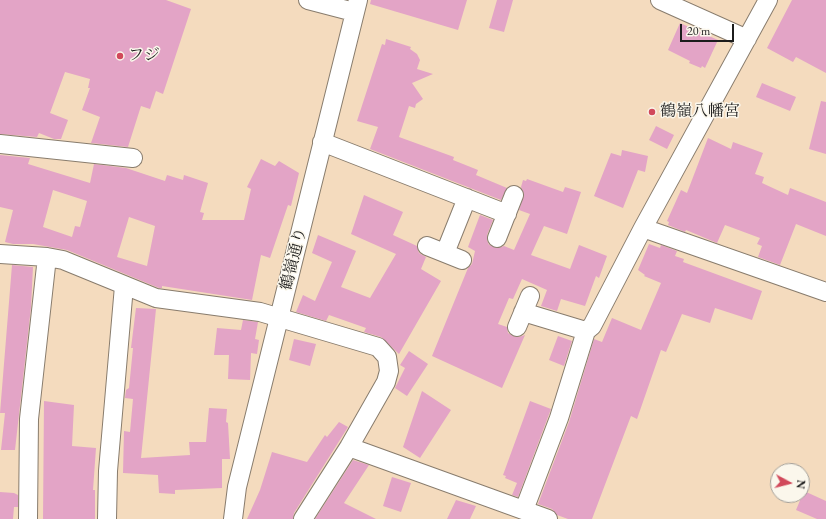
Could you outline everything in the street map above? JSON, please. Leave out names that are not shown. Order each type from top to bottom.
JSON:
[{"type":"street","points":[[308,0],[356,6]]},
{"type":"street","points":[[660,0],[747,39]]},
{"type":"street","points":[[524,510],[559,418],[586,331],[592,326],[643,228],[768,0]]},
{"type":"street","name":"鶴嶺通り","points":[[233,519],[237,487],[356,6]]},
{"type":"street","points":[[322,142],[507,214]]},
{"type":"street","points":[[0,144],[133,158]]},
{"type":"street","points":[[497,238],[514,195]]},
{"type":"street","points":[[445,253],[466,198]]},
{"type":"street","points":[[643,228],[826,292]]},
{"type":"street","points":[[427,246],[462,260]]},
{"type":"street","points":[[0,254],[47,257],[63,260],[156,298],[260,312],[378,347],[387,357],[389,371],[386,382],[349,447],[303,519]]},
{"type":"street","points":[[28,519],[29,419],[47,257]]},
{"type":"street","points":[[107,519],[108,471],[124,286]]},
{"type":"street","points":[[523,311],[586,331]]},
{"type":"street","points":[[349,447],[548,519]]},
{"type":"building","points":[[0,0],[166,0],[191,9],[163,94],[156,91],[150,109],[141,106],[128,147],[91,143],[100,117],[82,110],[90,88],[88,88],[90,79],[65,72],[50,113],[68,120],[61,139],[54,139],[39,133],[37,137],[0,134]]},
{"type":"building","points":[[371,0],[467,0],[458,30],[370,4]]},
{"type":"building","points":[[497,0],[513,0],[504,32],[489,28]]},
{"type":"building","points":[[792,0],[826,0],[826,73],[796,57],[793,62],[767,48]]},
{"type":"building","points":[[680,23],[718,40],[705,68],[689,63],[690,61],[668,50]]},
{"type":"building","points":[[386,39],[411,47],[410,49],[417,54],[420,60],[417,69],[433,74],[412,83],[423,99],[416,104],[415,108],[409,106],[399,137],[454,157],[453,160],[478,170],[476,175],[507,188],[501,200],[370,149],[378,127],[357,121],[382,44],[385,45]]},
{"type":"building","points":[[762,83],[796,97],[790,111],[756,97]]},
{"type":"building","points":[[821,101],[826,102],[826,154],[809,149]]},
{"type":"building","points":[[656,126],[674,135],[667,149],[649,140]]},
{"type":"building","points":[[708,138],[731,149],[733,142],[763,153],[755,174],[764,177],[762,183],[788,195],[790,188],[826,202],[826,236],[796,224],[780,265],[758,257],[762,246],[757,244],[760,238],[725,225],[717,243],[686,230],[685,232],[668,225],[669,222],[667,221],[681,190],[687,193]]},
{"type":"building","points":[[622,150],[648,156],[645,172],[638,170],[623,208],[594,196],[611,153],[621,156]]},
{"type":"building","points":[[0,155],[30,158],[28,164],[90,183],[94,164],[126,168],[165,181],[167,175],[183,180],[184,175],[208,183],[200,212],[204,213],[202,220],[244,220],[251,189],[247,187],[261,159],[275,166],[279,161],[299,173],[291,206],[288,205],[270,258],[261,255],[252,300],[162,286],[162,288],[159,288],[67,250],[33,244],[13,244],[5,242],[13,210],[0,207]],"holes":[[[53,190],[87,201],[80,227],[75,226],[72,237],[43,227]],[[129,217],[155,226],[147,266],[117,257]]]},
{"type":"building","points":[[527,179],[563,192],[565,187],[581,192],[567,234],[544,226],[531,255],[570,269],[579,245],[607,256],[599,278],[596,276],[585,306],[561,299],[557,311],[541,306],[547,290],[522,279],[513,299],[509,298],[498,324],[507,327],[508,333],[513,336],[519,337],[525,335],[502,388],[432,356],[468,268],[472,264],[475,251],[468,247],[480,215],[493,220],[487,235],[489,245],[498,248],[504,246],[514,250],[530,214],[519,210],[524,194],[521,187],[523,180],[526,181]]},
{"type":"building","points":[[364,195],[403,212],[393,235],[417,246],[419,253],[426,257],[421,269],[441,281],[399,354],[381,337],[364,332],[366,328],[329,315],[326,321],[296,312],[303,295],[315,301],[332,262],[312,253],[318,235],[356,251],[341,287],[370,298],[396,254],[351,234]]},
{"type":"building","points":[[649,244],[660,248],[661,245],[677,251],[675,256],[684,259],[683,262],[762,291],[752,320],[715,308],[710,323],[682,314],[666,352],[661,350],[637,419],[631,416],[592,519],[568,519],[557,515],[552,509],[538,504],[569,422],[594,339],[602,342],[612,318],[641,330],[661,283],[644,276],[645,275],[638,270]]},
{"type":"building","points":[[12,265],[33,267],[31,307],[15,450],[1,450],[5,413],[0,413]]},
{"type":"building","points":[[136,308],[156,309],[141,458],[190,455],[189,442],[206,442],[209,408],[227,409],[226,422],[228,423],[230,459],[222,459],[222,488],[175,490],[175,494],[159,493],[158,475],[123,473],[124,431],[130,432],[133,399],[125,398],[126,390],[129,388],[133,348],[131,348]]},
{"type":"building","points":[[243,320],[258,322],[255,339],[259,340],[257,354],[251,353],[250,380],[228,379],[229,355],[214,355],[217,328],[241,330]]},
{"type":"building","points":[[558,336],[572,341],[564,366],[549,360]]},
{"type":"building","points":[[294,339],[316,344],[310,366],[289,360]]},
{"type":"building","points":[[409,351],[428,364],[407,396],[395,388],[405,368],[400,365]]},
{"type":"building","points":[[422,391],[451,410],[420,458],[403,447]]},
{"type":"building","points":[[44,401],[74,405],[72,446],[96,448],[93,490],[95,490],[95,519],[43,519]]},
{"type":"building","points":[[530,401],[551,409],[518,497],[512,495],[517,483],[505,478],[506,476],[503,475]]},
{"type":"building","points":[[339,422],[348,427],[294,513],[293,519],[247,519],[260,490],[272,452],[307,462],[325,435],[327,437]]},
{"type":"building","points":[[353,460],[369,465],[344,503],[376,519],[315,519]]},
{"type":"building","points":[[392,477],[411,483],[401,512],[383,506]]},
{"type":"building","points":[[0,492],[14,493],[18,495],[18,507],[14,507],[13,519],[0,519]]},
{"type":"building","points":[[810,494],[826,501],[826,519],[817,519],[796,510],[799,503],[810,503]]},
{"type":"building","points":[[456,500],[476,506],[470,519],[447,519]]},
{"type":"place","name":"フジ","points":[[120,56]]},
{"type":"place","name":"鶴嶺八幡宮","points":[[652,112]]}]
